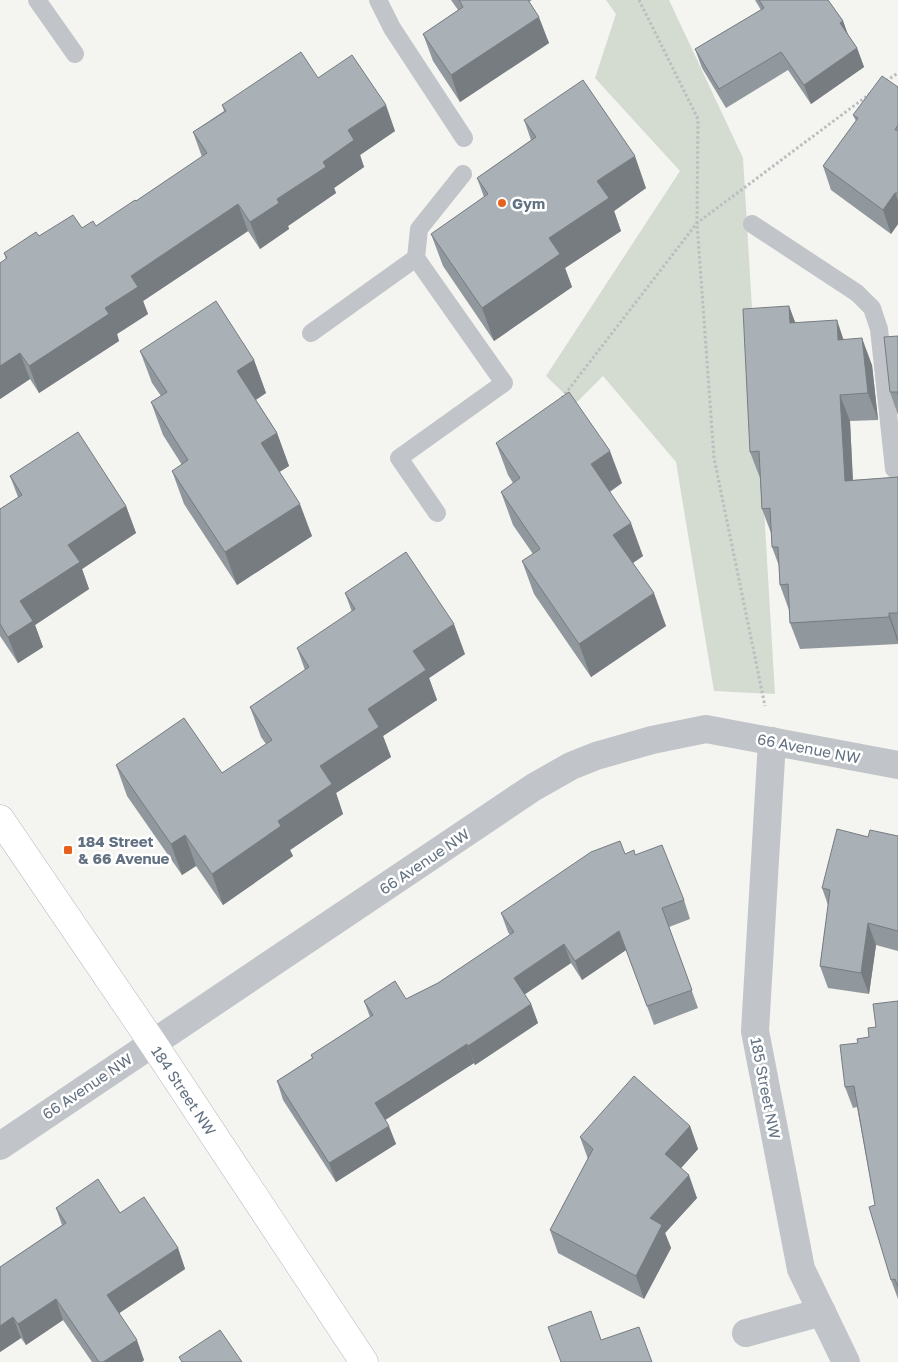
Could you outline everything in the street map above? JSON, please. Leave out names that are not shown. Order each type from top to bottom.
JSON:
[{"type":"street","name":"66 Avenue NW","points":[[0,1146],[152,1042],[534,787],[571,766],[596,756],[652,740],[706,729],[898,765]]},
{"type":"street","name":"185 Street NW","points":[[772,741],[755,1031],[801,1269],[846,1362]]},
{"type":"street","name":"184 Street NW","points":[[0,819],[152,1042],[364,1362]]},
{"type":"street","points":[[746,1333],[822,1312]]},
{"type":"lane","points":[[37,0],[75,54]]},
{"type":"lane","points":[[378,0],[392,28],[464,138]]},
{"type":"lane","points":[[437,513],[400,458],[504,383],[416,258],[419,229],[462,174]]},
{"type":"lane","points":[[752,224],[857,293],[872,308],[879,329],[897,474]]},
{"type":"lane","points":[[311,333],[416,258]]},
{"type":"path","points":[[639,0],[698,119],[697,223],[714,458],[772,741]]},
{"type":"path","points":[[882,84],[898,73]]},
{"type":"path","points":[[558,403],[697,223],[875,90]]},
{"type":"shaded area","points":[[606,0],[669,0],[743,158],[775,694],[714,691],[676,462],[603,376],[575,404],[546,376],[680,171],[595,78],[616,14]]},
{"type":"building","points":[[459,0],[528,0],[539,17],[451,75],[423,34],[463,7]]},
{"type":"building","points":[[759,0],[828,0],[843,21],[840,23],[857,48],[804,85],[781,52],[719,89],[695,49],[764,8]]},
{"type":"building","points":[[301,52],[318,78],[352,55],[386,105],[348,130],[354,140],[323,162],[326,167],[277,199],[279,203],[250,222],[238,204],[131,276],[138,287],[105,308],[109,314],[29,366],[20,353],[0,366],[0,263],[7,258],[4,253],[36,232],[39,236],[73,215],[82,228],[93,221],[96,226],[207,153],[193,132],[226,111],[222,105]]},
{"type":"building","points":[[882,76],[898,87],[898,125],[895,130],[898,130],[898,193],[895,193],[883,210],[823,166],[858,118],[853,115]]},
{"type":"building","points":[[583,80],[635,156],[597,181],[609,198],[549,238],[560,254],[482,308],[431,234],[488,194],[477,178],[536,137],[524,120]]},
{"type":"building","points":[[216,301],[254,360],[237,371],[277,433],[261,443],[300,504],[225,552],[172,471],[188,460],[151,402],[167,392],[140,351]]},
{"type":"building","points":[[789,306],[790,323],[837,320],[838,340],[862,338],[868,393],[840,395],[845,481],[898,477],[898,613],[889,613],[889,617],[790,623],[788,584],[780,585],[778,547],[772,547],[770,508],[762,509],[759,451],[750,452],[743,309]]},
{"type":"building","points":[[898,336],[898,392],[890,392],[884,337]]},
{"type":"building","points":[[569,392],[610,451],[591,464],[631,523],[613,535],[654,593],[579,644],[522,561],[540,549],[501,492],[520,478],[496,443]]},
{"type":"building","points":[[78,432],[126,506],[68,545],[80,562],[20,601],[33,621],[8,637],[0,624],[0,509],[22,495],[10,476]]},
{"type":"building","points":[[406,552],[454,624],[413,651],[426,670],[368,709],[379,727],[320,766],[332,784],[278,821],[281,826],[212,874],[185,835],[171,844],[116,765],[184,718],[222,773],[272,740],[250,707],[309,667],[297,648],[355,609],[345,593]]},
{"type":"building","points":[[837,829],[868,837],[870,830],[898,836],[898,931],[868,923],[861,973],[820,966],[830,890],[822,888]]},
{"type":"building","points":[[620,841],[625,854],[634,850],[635,855],[662,845],[684,900],[662,908],[692,990],[647,1006],[619,931],[575,961],[564,944],[514,978],[531,1004],[468,1046],[467,1044],[375,1103],[389,1126],[329,1163],[277,1081],[313,1058],[311,1055],[373,1015],[364,1001],[395,981],[406,999],[438,983],[514,932],[501,913],[591,852]]},
{"type":"building","points":[[898,1001],[898,1287],[895,1279],[891,1280],[869,1207],[875,1205],[854,1086],[845,1087],[840,1045],[858,1043],[857,1039],[869,1037],[868,1028],[876,1027],[873,1004]]},
{"type":"building","points":[[634,1076],[690,1126],[665,1154],[689,1175],[650,1218],[662,1225],[636,1276],[550,1230],[593,1149],[580,1137]]},
{"type":"building","points":[[98,1179],[120,1213],[144,1197],[178,1248],[107,1295],[137,1340],[103,1362],[99,1362],[56,1299],[18,1324],[13,1317],[0,1326],[0,1267],[66,1223],[56,1208]]},
{"type":"building","points":[[591,1311],[601,1340],[639,1327],[652,1362],[561,1362],[548,1327]]},
{"type":"building","points":[[220,1330],[242,1362],[182,1362],[179,1357]]},
{"type":"place","name":"Gym","points":[[502,203]]},
{"type":"place","name":"184 Street & 66 Avenue","points":[[68,850]]}]
